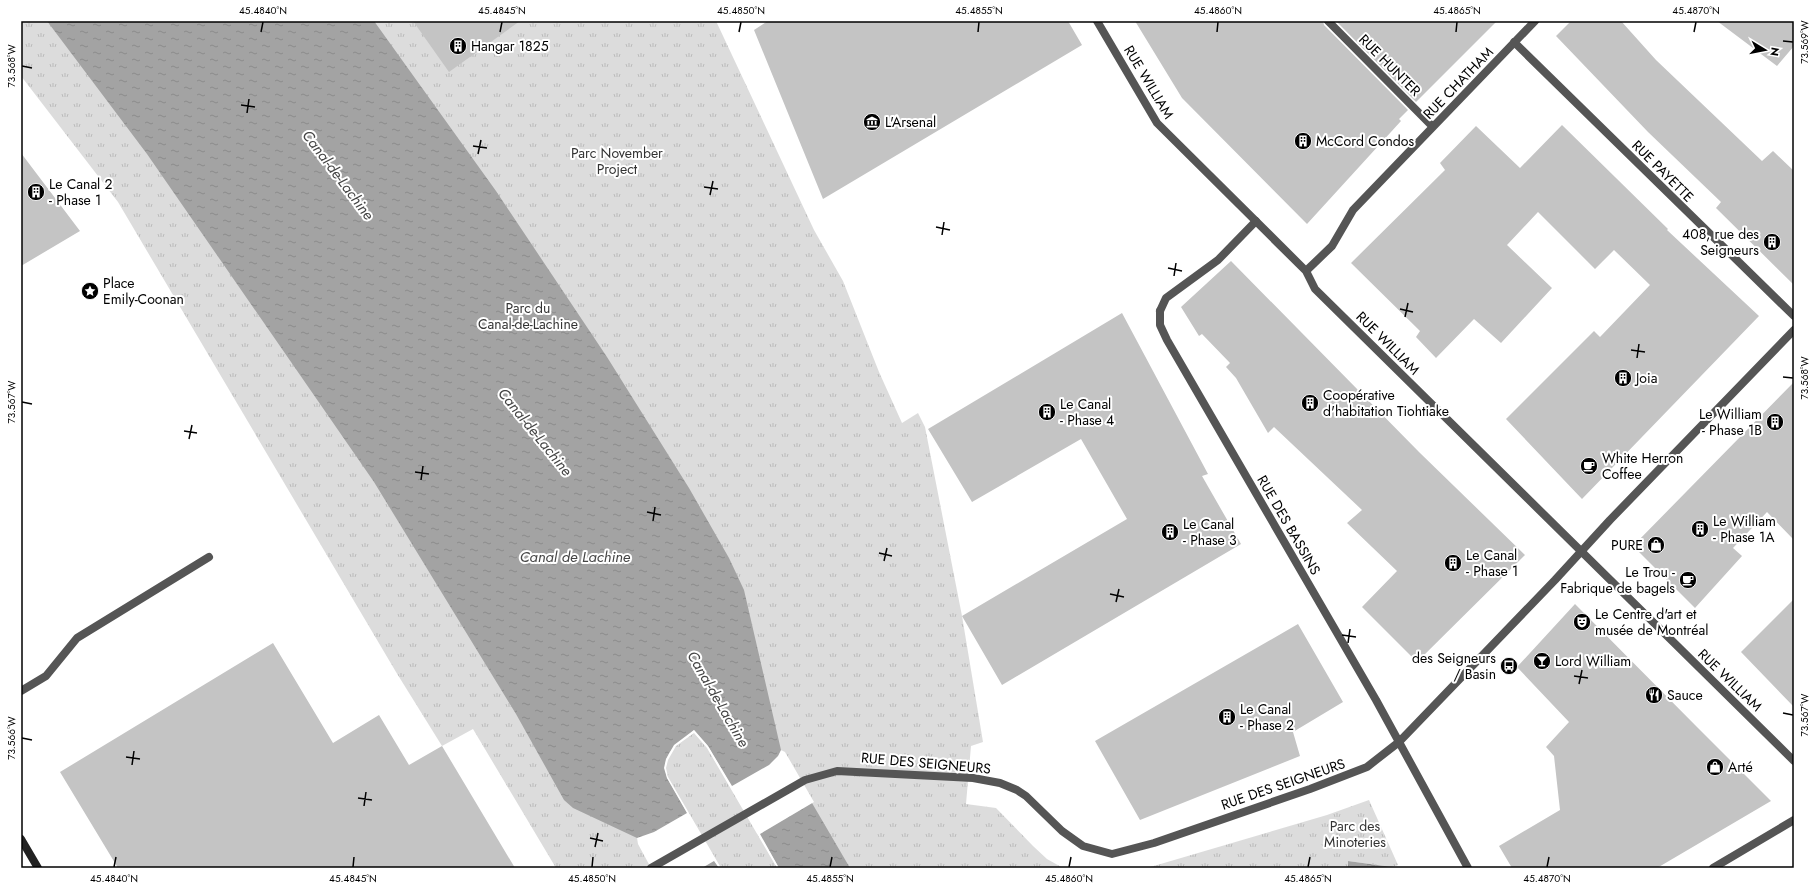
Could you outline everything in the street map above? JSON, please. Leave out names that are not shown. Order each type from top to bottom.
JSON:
[{"type":"main road","points":[[21,840],[38,868]]},
{"type":"street","name":"RUE WILLIAM","points":[[1097,21],[1157,123],[1306,271],[1315,289],[1794,762]]},
{"type":"street","name":"RUE HUNTER","points":[[1328,21],[1433,127]]},
{"type":"street","name":"RUE CHATHAM","points":[[1306,271],[1332,246],[1353,210],[1535,21]]},
{"type":"street","name":"RUE PAYETTE","points":[[1514,42],[1794,316]]},
{"type":"street","name":"RUE DES BASSINS","points":[[1256,220],[1218,260],[1166,298],[1160,311],[1160,325],[1167,340],[1399,742],[1468,868]]},
{"type":"street","name":"RUE DES SEIGNEURS","points":[[651,868],[805,780],[827,772],[848,770],[990,780],[1018,790],[1062,831],[1083,846],[1112,854],[1154,842],[1358,771],[1379,758],[1399,742],[1794,330]]},
{"type":"street","points":[[21,692],[46,676],[77,638],[151,590],[209,556]]},
{"type":"street","points":[[1713,868],[1794,820]]},
{"type":"green space","name":"Parc du Canal-de-Lachine","points":[[21,21],[716,21],[814,230],[843,281],[879,372],[902,423],[918,413],[925,427],[962,616],[983,742],[971,746],[966,804],[996,808],[1047,859],[1063,868],[556,868],[473,729],[442,746],[396,672],[118,202],[21,76]]},
{"type":"green space","name":"Parc des Minoteries","points":[[1369,800],[1398,865],[1392,867],[1348,861],[1348,868],[1147,868],[1327,815]]},
{"type":"water","name":"Canal de Lachine","points":[[47,21],[374,21],[496,191],[607,357],[689,488],[729,558],[744,590],[781,750],[850,868],[779,868],[708,746],[694,730],[668,755],[665,769],[667,778],[719,868],[654,868],[637,838],[573,808],[564,800],[516,714],[374,482],[147,154]]},
{"type":"water","points":[[1348,861],[1392,867],[1392,868],[1348,868]]},
{"type":"pier","points":[[694,730],[708,746],[732,786],[769,765],[778,756],[781,750],[785,752],[814,802],[760,834],[779,868],[777,868],[707,748],[694,733],[676,746],[668,760],[666,768],[668,777],[721,868],[719,868],[714,861],[702,868],[651,868],[638,844],[637,838],[654,832],[687,813],[667,778],[664,768],[666,759],[674,745]]},
{"type":"building","name":"Hangar 1825","points":[[413,21],[520,21],[449,72]]},
{"type":"building","name":"L'Arsenal","points":[[768,21],[1068,21],[1082,45],[823,199],[754,30]]},
{"type":"building","name":"McCord Condos","points":[[1135,21],[1323,21],[1324,25],[1408,110],[1399,119],[1401,121],[1307,224],[1182,98]]},
{"type":"building","points":[[1336,21],[1497,21],[1416,102]]},
{"type":"building","points":[[1571,21],[1621,21],[1656,60],[1762,161],[1773,151],[1794,171],[1794,285],[1716,208],[1721,202],[1648,132],[1556,36]]},
{"type":"building","points":[[1717,21],[1794,21],[1794,46],[1777,66]]},
{"type":"building","points":[[1562,125],[1668,229],[1667,230],[1759,316],[1582,499],[1506,419],[1594,331],[1600,337],[1650,285],[1614,250],[1595,269],[1538,212],[1507,245],[1552,288],[1501,343],[1474,319],[1436,358],[1416,337],[1420,331],[1351,263],[1445,170],[1440,163],[1476,126],[1520,168]]},
{"type":"building","name":"Le Canal 2 - Phase 1","points":[[21,153],[80,231],[21,266]]},
{"type":"building","points":[[1231,261],[1419,452],[1525,555],[1417,662],[1362,607],[1397,571],[1347,523],[1362,510],[1274,427],[1268,433],[1236,378],[1226,367],[1230,363],[1202,334],[1199,336],[1181,307]]},
{"type":"building","name":"Le Canal - Phase 3","points":[[1122,313],[1208,474],[1202,476],[1241,544],[1002,685],[962,616],[1127,519],[1081,439],[972,502],[928,429]]},
{"type":"building","name":"Le William - Phase 1A","points":[[1794,382],[1794,540],[1767,512],[1733,548],[1742,556],[1695,608],[1633,546]]},
{"type":"building","points":[[1794,599],[1794,707],[1741,652]]},
{"type":"building","points":[[1575,604],[1771,801],[1657,868],[1512,868],[1499,846],[1560,810],[1554,756],[1546,747],[1569,722],[1517,667]]},
{"type":"building","name":"Le Canal - Phase 2","points":[[1298,624],[1343,702],[1293,732],[1300,756],[1140,820],[1095,741]]},
{"type":"building","points":[[273,643],[333,743],[379,715],[409,765],[442,746],[515,868],[118,868],[60,772]]},
{"type":"place","name":"Hangar 1825","points":[[458,46]]},
{"type":"place","name":"L'Arsenal","points":[[872,122]]},
{"type":"place","name":"McCord Condos","points":[[1303,141]]},
{"type":"place","name":"Le Canal 2 - Phase 1","points":[[36,192]]},
{"type":"place","name":"408, rue des Seigneurs","points":[[1772,242]]},
{"type":"place","name":"Place Emily-Coonan","points":[[90,291]]},
{"type":"place","name":"Joia","points":[[1623,378]]},
{"type":"place","name":"Coopérative d'habitation Tiohtiake","points":[[1310,403]]},
{"type":"place","name":"Le Canal - Phase 4","points":[[1047,412]]},
{"type":"place","name":"Le William - Phase 1B","points":[[1775,422]]},
{"type":"place","name":"White Herron Coffee","points":[[1589,466]]},
{"type":"place","name":"Le William - Phase 1A","points":[[1700,529]]},
{"type":"place","name":"Le Canal - Phase 3","points":[[1170,532]]},
{"type":"place","name":"PURE","points":[[1656,545]]},
{"type":"place","name":"Le Canal - Phase 1","points":[[1453,563]]},
{"type":"place","name":"Le Trou - Fabrique de bagels","points":[[1688,580]]},
{"type":"place","name":"Le Centre d'art et musée de Montréal","points":[[1582,622]]},
{"type":"place","name":"Lord William","points":[[1542,661]]},
{"type":"place","name":"des Seigneurs / Basin","points":[[1509,666]]},
{"type":"place","name":"Sauce","points":[[1654,695]]},
{"type":"place","name":"Le Canal - Phase 2","points":[[1227,717]]},
{"type":"place","name":"Arté","points":[[1715,767]]},
{"type":"park label","name":"Parc November Project","points":[[617,162]]},
{"type":"water label","name":"Canal-de-Lachine","points":[[338,175]]},
{"type":"water label","name":"Canal-de-Lachine","points":[[535,432]]},
{"type":"water label","name":"Canal-de-Lachine","points":[[718,699]]}]
